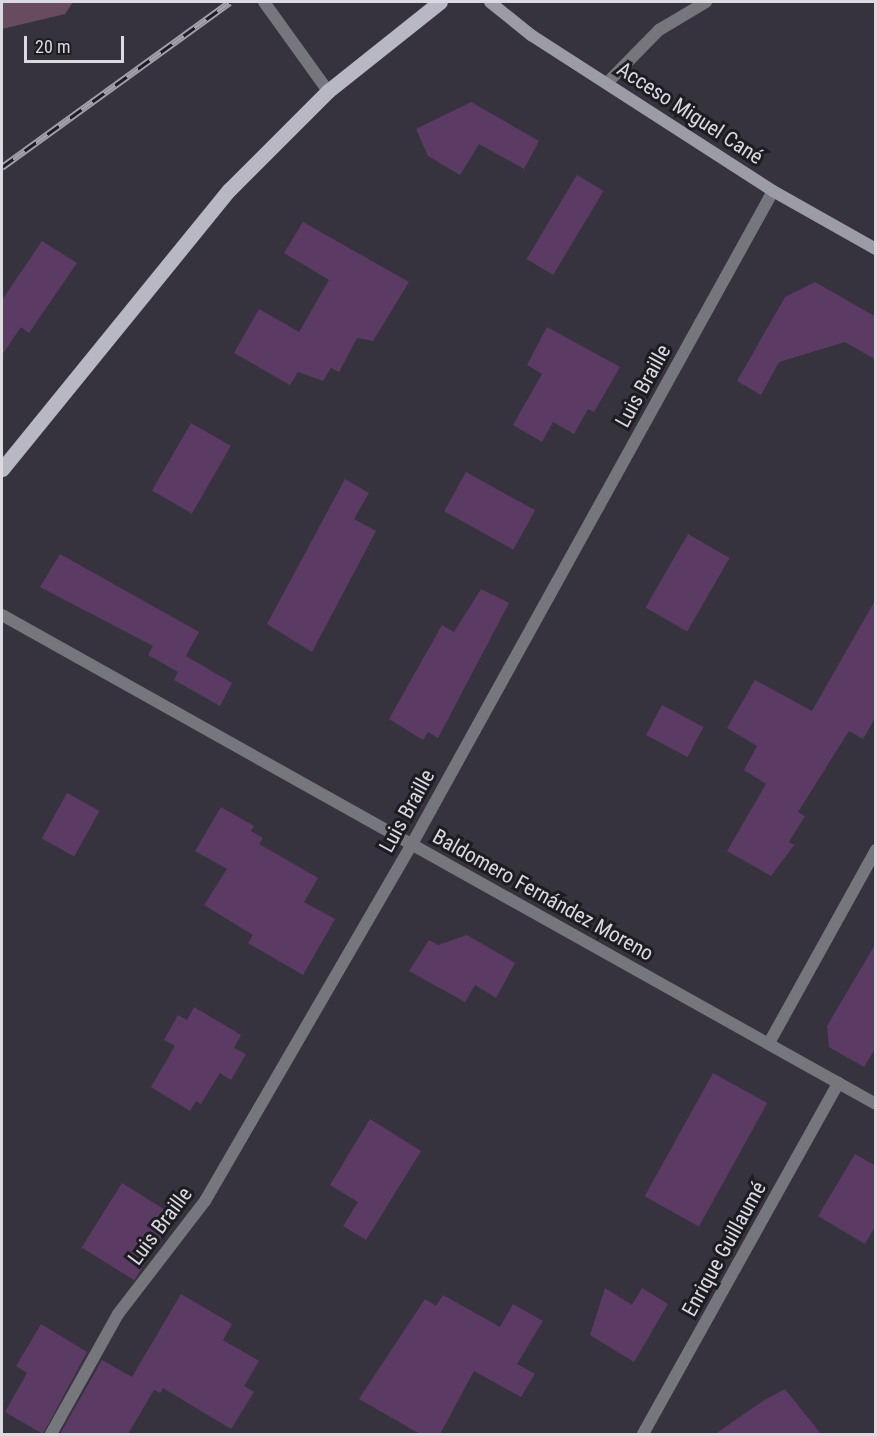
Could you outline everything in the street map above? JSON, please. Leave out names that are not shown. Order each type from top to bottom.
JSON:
[{"type":"main road","points":[[2,469],[229,190],[328,91],[440,2]]},
{"type":"main road","name":"Acceso Miguel Cané","points":[[490,2],[773,191],[876,249]]},
{"type":"street","points":[[264,2],[328,91]]},
{"type":"street","points":[[608,82],[659,30],[706,2]]},
{"type":"street","name":"Luis Braille","points":[[51,1434],[118,1314],[205,1201],[412,844],[773,191]]},
{"type":"street","name":"Baldomero Fernández Moreno","points":[[2,615],[876,1104]]},
{"type":"street","points":[[769,1043],[876,850]]},
{"type":"street","name":"Enrique Guillaumé","points":[[643,1434],[838,1083]]},
{"type":"shaded area","points":[[2,2],[73,2],[65,14],[2,29]]},
{"type":"building","points":[[471,102],[539,141],[524,169],[479,144],[460,175],[428,156],[416,129]]},
{"type":"building","points":[[577,175],[604,191],[553,275],[527,259]]},
{"type":"building","points":[[303,222],[409,282],[373,341],[357,338],[339,372],[331,368],[323,381],[298,372],[290,385],[234,353],[259,309],[299,332],[329,280],[284,253]]},
{"type":"building","points":[[42,241],[77,263],[29,333],[21,327],[2,355],[2,300]]},
{"type":"building","points":[[815,282],[876,317],[876,360],[845,342],[779,362],[761,395],[737,381],[785,297]]},
{"type":"building","points":[[547,327],[620,367],[594,412],[588,409],[574,434],[553,422],[542,442],[513,425],[542,374],[527,365]]},
{"type":"building","points":[[191,423],[231,446],[192,514],[152,491]]},
{"type":"building","points":[[466,472],[535,510],[513,550],[444,511]]},
{"type":"building","points":[[345,479],[369,493],[354,519],[376,531],[312,652],[267,624]]},
{"type":"building","points":[[688,534],[730,558],[687,632],[646,608]]},
{"type":"building","points":[[60,554],[199,632],[186,656],[232,683],[220,706],[174,680],[178,672],[148,655],[153,646],[40,587]]},
{"type":"building","points":[[481,589],[509,603],[438,738],[428,732],[423,740],[389,719],[442,625],[454,632]]},
{"type":"building","points":[[876,599],[876,716],[863,739],[849,731],[798,812],[805,816],[789,842],[794,845],[771,876],[727,851],[766,784],[744,770],[757,746],[727,728],[755,680],[812,711]]},
{"type":"building","points":[[662,705],[703,727],[688,757],[646,735]]},
{"type":"building","points":[[67,793],[99,811],[74,856],[42,838]]},
{"type":"building","points":[[221,807],[254,826],[251,831],[263,838],[259,844],[318,878],[304,902],[335,919],[303,975],[248,943],[253,935],[204,905],[227,869],[195,851]]},
{"type":"building","points":[[467,935],[515,963],[496,998],[475,985],[465,1002],[409,971],[429,940],[438,945]]},
{"type":"building","points":[[876,943],[876,1047],[864,1067],[829,1047],[827,1026]]},
{"type":"building","points":[[194,1007],[241,1035],[234,1048],[246,1054],[231,1080],[220,1073],[201,1104],[196,1101],[190,1111],[151,1087],[175,1046],[164,1040],[178,1015],[187,1020]]},
{"type":"building","points":[[713,1073],[767,1103],[699,1226],[645,1196]]},
{"type":"building","points":[[370,1119],[421,1151],[366,1240],[343,1226],[358,1202],[330,1185]]},
{"type":"building","points":[[855,1154],[876,1166],[876,1225],[865,1244],[818,1216]]},
{"type":"building","points":[[122,1183],[175,1216],[134,1280],[82,1247]]},
{"type":"building","points":[[605,1288],[632,1305],[642,1288],[668,1304],[634,1362],[590,1335]]},
{"type":"building","points":[[181,1294],[232,1324],[223,1340],[259,1361],[244,1386],[254,1392],[231,1429],[163,1388],[160,1393],[154,1390],[128,1434],[60,1434],[102,1360],[132,1377]]},
{"type":"building","points":[[443,1295],[500,1327],[513,1304],[543,1321],[517,1364],[535,1374],[521,1397],[474,1371],[440,1434],[420,1434],[359,1399],[425,1299],[436,1306]]},
{"type":"building","points":[[41,1324],[87,1352],[43,1434],[5,1412],[27,1373],[16,1366]]},
{"type":"building","points":[[785,1389],[821,1434],[715,1434],[763,1401]]},
{"type":"railway","points":[[2,167],[230,2]]}]
